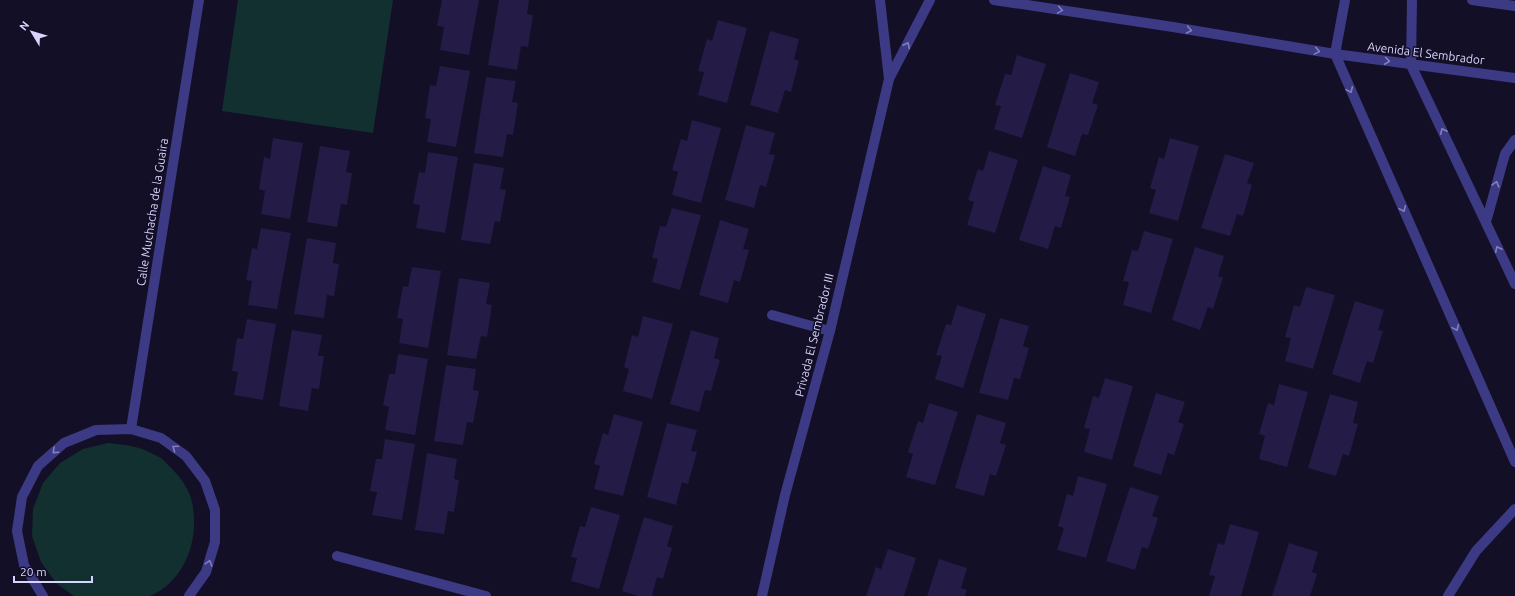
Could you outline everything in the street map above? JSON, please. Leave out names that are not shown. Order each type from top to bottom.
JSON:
[{"type":"street","name":"Calle Muchacha de la Guaira","points":[[130,429],[199,0]]},
{"type":"street","name":"Privada El Sembrador III","points":[[880,0],[889,79]]},
{"type":"street","name":"Privada El Sembrador III","points":[[762,596],[785,495],[830,331],[889,79],[930,0]]},
{"type":"street","name":"Avenida El Sembrador","points":[[994,0],[1173,27],[1335,54],[1515,78]]},
{"type":"street","points":[[1345,0],[1335,54],[1515,462]]},
{"type":"street","points":[[1412,0],[1411,65],[1515,284]]},
{"type":"street","points":[[1472,0],[1515,6]]},
{"type":"street","points":[[1486,222],[1505,154],[1515,140]]},
{"type":"street","points":[[772,315],[830,331]]},
{"type":"street","points":[[43,596],[24,565],[17,531],[22,497],[38,466],[64,443],[96,430],[130,429],[161,438],[174,447],[186,456],[205,481],[215,510],[216,542],[206,572],[189,596]]},
{"type":"street","points":[[1448,596],[1476,551],[1515,509]]},
{"type":"street","points":[[336,556],[486,596]]},
{"type":"green space","points":[[238,0],[393,0],[373,133],[222,111]]},
{"type":"green space","points":[[108,443],[139,448],[160,458],[179,476],[191,498],[194,512],[194,527],[188,555],[182,568],[173,579],[163,589],[150,596],[74,596],[57,584],[41,562],[32,536],[33,509],[43,483],[60,463],[83,449]]},
{"type":"building","points":[[442,0],[479,0],[469,55],[440,50],[444,27],[437,26]]},
{"type":"building","points":[[499,0],[529,0],[527,14],[533,15],[528,47],[521,46],[517,70],[488,65]]},
{"type":"building","points":[[718,20],[747,28],[727,103],[698,95],[704,72],[698,71],[707,39],[712,41]]},
{"type":"building","points":[[770,31],[799,39],[794,59],[799,61],[791,92],[785,90],[778,113],[750,105]]},
{"type":"building","points":[[1017,55],[1046,64],[1022,138],[994,129],[1001,106],[995,105],[1005,74],[1011,75]]},
{"type":"building","points":[[440,66],[470,71],[456,147],[427,142],[431,119],[425,118],[430,85],[436,86]]},
{"type":"building","points":[[1070,73],[1099,82],[1092,103],[1098,105],[1088,135],[1082,134],[1075,156],[1047,147]]},
{"type":"building","points":[[486,77],[516,81],[512,102],[518,103],[513,135],[507,134],[503,157],[474,153]]},
{"type":"building","points":[[692,120],[721,128],[701,203],[672,195],[678,172],[672,170],[681,139],[687,141]]},
{"type":"building","points":[[746,125],[775,133],[769,154],[775,155],[766,187],[760,185],[754,208],[725,200]]},
{"type":"building","points":[[273,138],[303,143],[290,219],[261,214],[265,191],[259,189],[264,157],[270,159]]},
{"type":"building","points":[[1170,138],[1199,146],[1178,221],[1149,213],[1156,190],[1150,188],[1159,157],[1164,159]]},
{"type":"building","points":[[320,146],[350,151],[346,172],[352,173],[347,205],[341,204],[337,227],[307,222]]},
{"type":"building","points":[[989,151],[1018,160],[995,233],[967,225],[974,202],[968,200],[978,169],[983,171]]},
{"type":"building","points":[[428,152],[458,157],[445,233],[416,228],[420,205],[413,204],[419,172],[425,173]]},
{"type":"building","points":[[1225,154],[1254,163],[1247,183],[1252,185],[1243,216],[1237,214],[1230,236],[1201,228]]},
{"type":"building","points":[[474,163],[504,168],[500,189],[506,190],[500,222],[495,221],[490,244],[461,240]]},
{"type":"building","points":[[1043,166],[1071,175],[1065,196],[1070,197],[1061,228],[1055,226],[1048,249],[1019,240]]},
{"type":"building","points":[[672,208],[701,215],[680,290],[652,282],[658,259],[652,258],[660,226],[666,227]]},
{"type":"building","points":[[720,220],[749,229],[743,249],[749,250],[740,282],[734,280],[728,303],[699,295]]},
{"type":"building","points":[[261,228],[291,233],[277,309],[248,305],[252,281],[246,280],[252,248],[257,249]]},
{"type":"building","points":[[1144,231],[1173,239],[1151,313],[1123,305],[1129,282],[1123,281],[1132,250],[1138,251]]},
{"type":"building","points":[[307,238],[336,243],[333,263],[339,264],[334,296],[327,295],[324,318],[294,314]]},
{"type":"building","points":[[1195,247],[1224,256],[1218,276],[1223,278],[1213,309],[1208,307],[1200,330],[1172,320]]},
{"type":"building","points":[[412,267],[441,271],[428,348],[399,343],[403,319],[397,318],[403,286],[408,287]]},
{"type":"building","points":[[459,278],[490,283],[486,304],[492,305],[487,337],[481,336],[476,359],[447,355]]},
{"type":"building","points":[[1306,287],[1335,295],[1313,369],[1285,361],[1291,338],[1285,337],[1294,305],[1300,307]]},
{"type":"building","points":[[1355,301],[1384,310],[1378,330],[1383,331],[1373,363],[1367,361],[1360,383],[1332,374]]},
{"type":"building","points":[[957,305],[986,314],[963,388],[935,379],[942,356],[936,355],[946,324],[951,325]]},
{"type":"building","points":[[643,316],[673,324],[652,399],[623,391],[629,369],[624,367],[632,335],[638,337]]},
{"type":"building","points":[[1000,318],[1029,326],[1023,346],[1029,348],[1020,379],[1014,378],[1008,400],[979,393]]},
{"type":"building","points":[[247,319],[276,324],[263,400],[234,395],[238,372],[232,371],[237,338],[243,339]]},
{"type":"building","points":[[292,330],[322,335],[318,356],[324,356],[319,389],[312,388],[308,411],[279,406]]},
{"type":"building","points":[[691,330],[719,338],[714,358],[720,360],[711,391],[705,390],[699,412],[670,404]]},
{"type":"building","points":[[398,354],[428,359],[415,435],[385,430],[389,407],[383,405],[389,374],[395,374]]},
{"type":"building","points":[[446,365],[476,369],[473,390],[479,391],[473,423],[467,422],[463,445],[434,441]]},
{"type":"building","points":[[1105,378],[1133,386],[1112,460],[1084,452],[1090,429],[1084,428],[1093,396],[1099,398]]},
{"type":"building","points":[[1279,384],[1308,392],[1287,467],[1259,459],[1265,436],[1259,434],[1268,403],[1274,405]]},
{"type":"building","points":[[1156,393],[1185,402],[1178,422],[1184,424],[1174,455],[1168,453],[1161,475],[1133,466]]},
{"type":"building","points":[[1330,394],[1358,402],[1353,423],[1358,424],[1349,456],[1343,454],[1336,476],[1308,468]]},
{"type":"building","points":[[929,403],[958,412],[935,485],[906,477],[913,454],[908,452],[918,421],[923,423]]},
{"type":"building","points":[[614,414],[643,422],[623,496],[594,489],[600,466],[594,464],[603,433],[608,435]]},
{"type":"building","points":[[977,414],[1006,423],[1000,443],[1006,445],[996,476],[990,474],[984,496],[955,488]]},
{"type":"building","points":[[667,423],[697,430],[691,451],[697,452],[688,484],[682,482],[676,505],[647,497]]},
{"type":"building","points":[[385,439],[415,444],[402,520],[372,515],[377,492],[370,491],[376,459],[382,459]]},
{"type":"building","points":[[427,453],[457,459],[454,479],[459,480],[454,512],[448,511],[444,534],[415,530]]},
{"type":"building","points":[[1078,476],[1107,484],[1086,558],[1057,550],[1064,528],[1058,526],[1067,494],[1073,496]]},
{"type":"building","points":[[1130,487],[1159,496],[1152,516],[1158,518],[1148,549],[1142,547],[1135,570],[1106,561]]},
{"type":"building","points":[[591,507],[620,515],[599,589],[571,581],[577,558],[571,557],[580,526],[585,527]]},
{"type":"building","points":[[644,517],[673,526],[667,546],[672,548],[663,579],[657,577],[652,596],[638,596],[622,591]]},
{"type":"building","points":[[1230,524],[1259,532],[1241,596],[1209,596],[1215,576],[1209,575],[1218,543],[1224,545]]},
{"type":"building","points":[[1289,543],[1318,552],[1312,572],[1317,574],[1310,596],[1272,596]]},
{"type":"building","points":[[888,549],[916,558],[904,596],[866,596],[876,567],[881,569]]},
{"type":"building","points":[[939,559],[967,568],[961,588],[967,590],[965,596],[927,596]]}]
